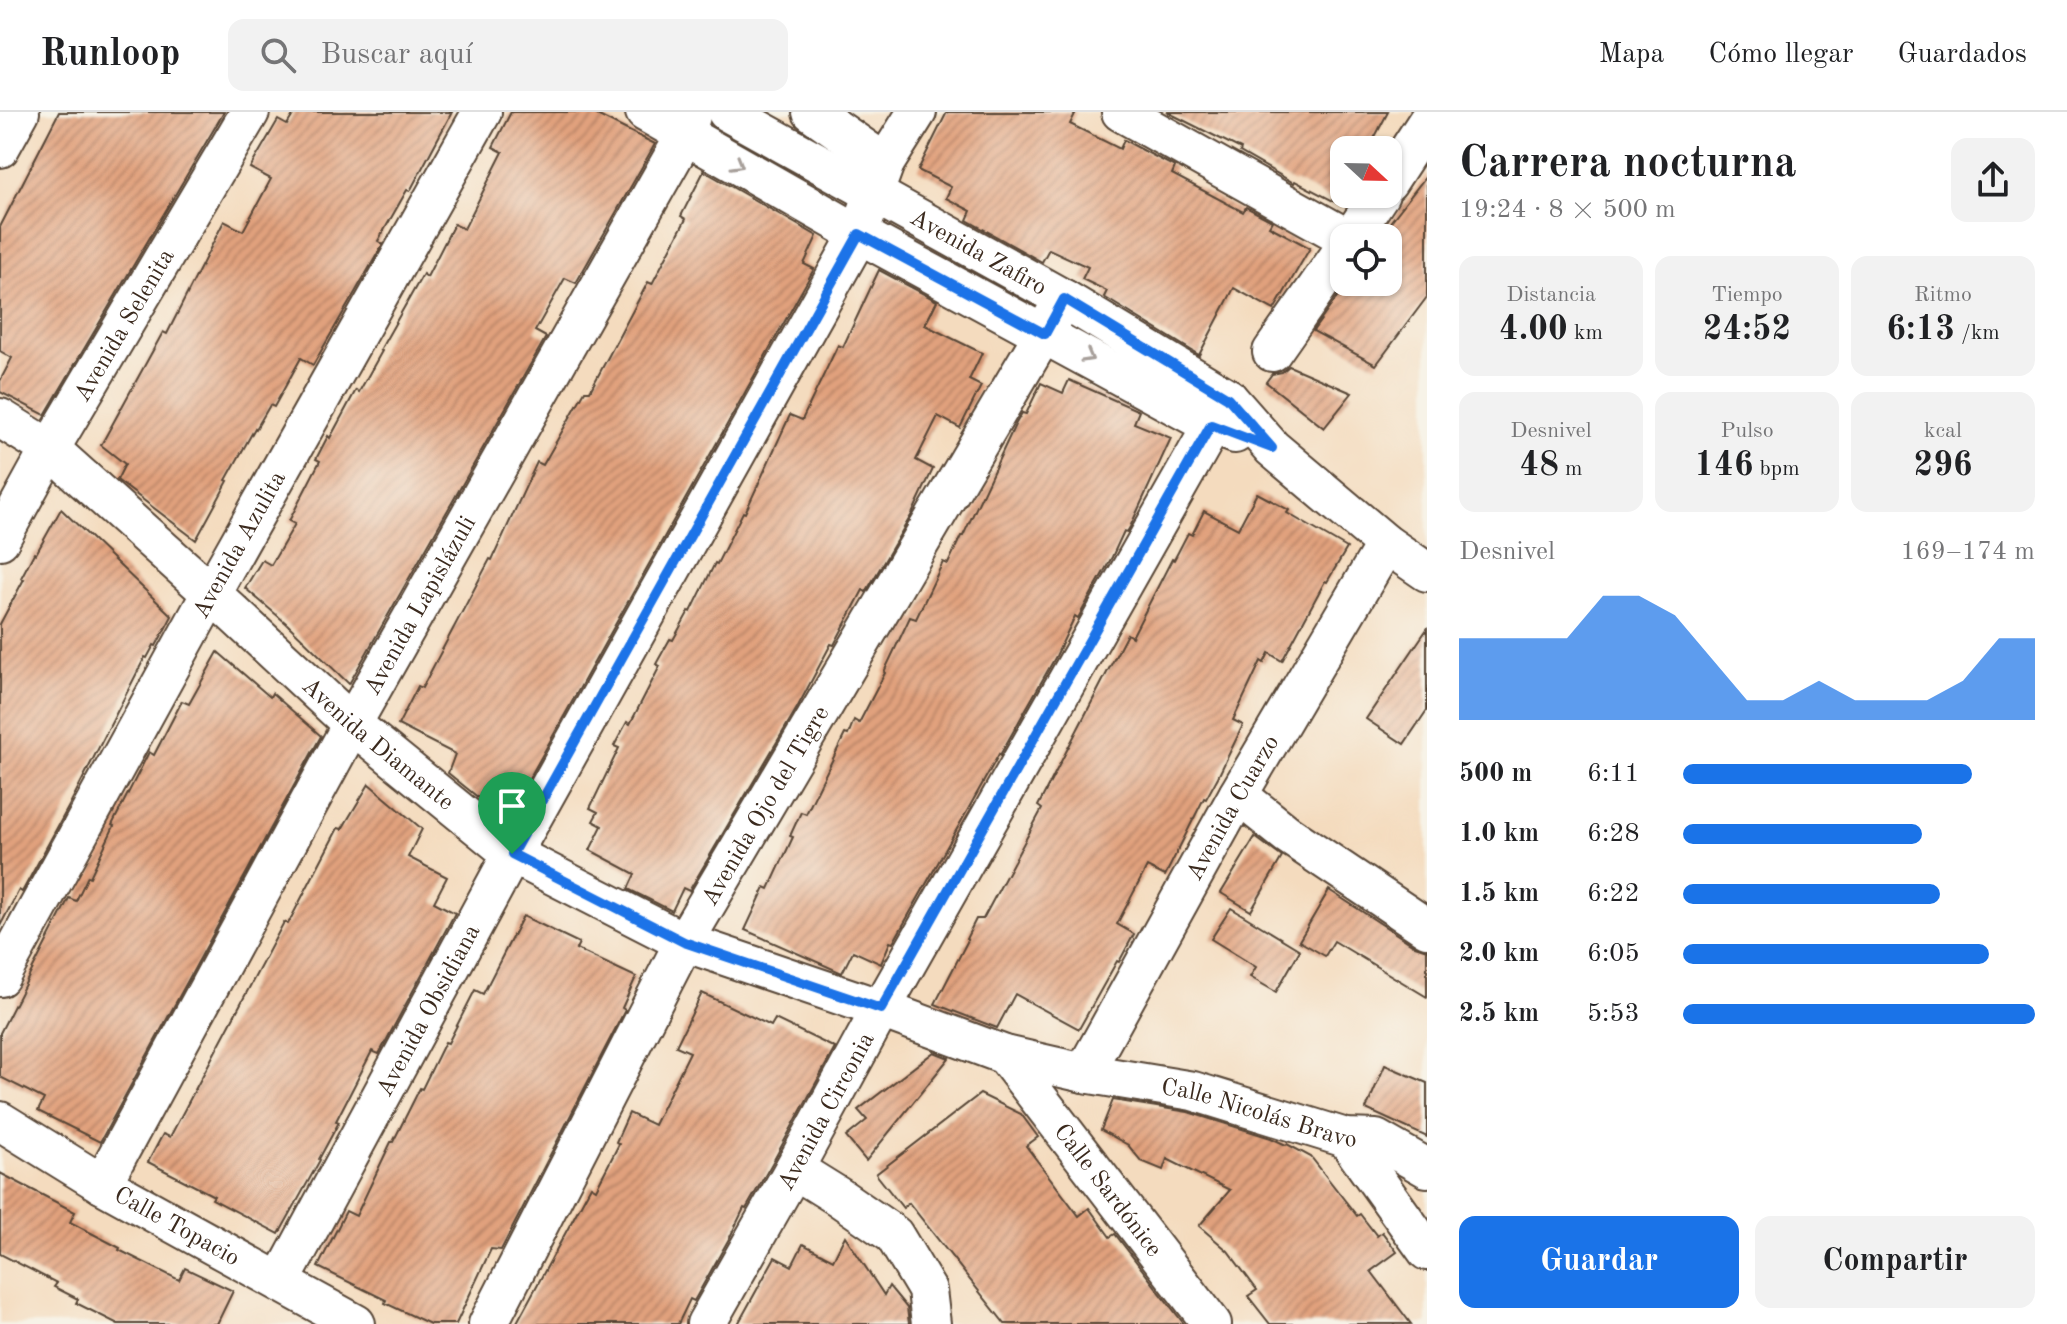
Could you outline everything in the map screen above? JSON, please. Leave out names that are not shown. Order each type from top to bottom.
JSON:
[{"type":"street","points":[[0,148],[20,112]]},
{"type":"street","name":"Avenida Selenita","points":[[0,540],[50,449],[250,112]]},
{"type":"street","name":"Avenida Azulita","points":[[0,977],[211,593],[482,112]]},
{"type":"street","points":[[645,112],[689,123],[859,234],[1045,334],[1220,412],[1272,448],[1386,544],[1427,572]]},
{"type":"street","name":"Avenida Zafiro","points":[[727,112],[880,179],[1064,299],[1220,412]]},
{"type":"street","points":[[812,112],[880,179]]},
{"type":"street","name":"Avenida Obsidiana","points":[[281,1281],[512,854],[859,234],[880,179],[917,112]]},
{"type":"street","points":[[1121,112],[1330,228]]},
{"type":"street","points":[[1402,160],[1427,122]]},
{"type":"street","name":"Avenida Lapislázuli","points":[[102,1184],[352,724],[689,123]]},
{"type":"street","points":[[1272,352],[1330,269]]},
{"type":"street","name":"Avenida Ojo del Tigre","points":[[488,1324],[684,942],[1064,299]]},
{"type":"street","name":"Avenida Circonia","points":[[706,1324],[1220,412]]},
{"type":"street","name":"Avenida Diamante","points":[[0,418],[50,449],[352,724],[512,854],[684,942],[1005,1055],[1084,1073]]},
{"type":"street","name":"Avenida Cuarzo","points":[[1084,1073],[1238,795],[1386,544]]},
{"type":"street","points":[[1238,795],[1299,842],[1427,928]]},
{"type":"street","name":"Calle Sardónice","points":[[1005,1055],[1212,1324]]},
{"type":"street","name":"Calle Nicolás Bravo","points":[[1084,1073],[1193,1091],[1346,1138],[1376,1139],[1427,1168]]},
{"type":"street","name":"Calle Topacio","points":[[0,1121],[102,1184],[356,1324]]},
{"type":"street","points":[[1346,1138],[1427,1251]]},
{"type":"street","points":[[794,1169],[894,1235],[927,1290],[931,1324]]},
{"type":"building","points":[[59,112],[224,112],[45,415],[0,392],[0,381],[12,358],[0,351],[0,227]]},
{"type":"building","points":[[295,112],[452,112],[410,191],[407,190],[378,241],[383,244],[313,365],[301,358],[274,407],[270,405],[255,428],[196,540],[117,480],[125,464],[101,445],[163,332],[167,334],[224,221],[243,231],[271,179],[250,168],[278,120],[287,125]]},
{"type":"building","points":[[511,112],[591,112],[655,144],[576,283],[565,278],[535,331],[546,337],[349,684],[245,588],[262,560],[271,565],[295,524],[289,521],[320,461],[316,459],[356,390],[359,392],[423,274],[427,277],[454,224],[464,229],[503,152],[493,147]]},
{"type":"building","points":[[947,112],[1076,112],[1070,124],[1120,149],[1124,140],[1175,167],[1172,174],[1243,212],[1246,207],[1272,221],[1269,226],[1310,248],[1274,310],[1234,288],[1199,355],[1104,297],[1107,291],[1082,279],[1088,267],[1049,249],[1042,262],[967,220],[971,211],[946,198],[951,187],[918,170]]},
{"type":"building","points":[[1167,112],[1388,112],[1375,136],[1330,136],[1330,199],[1294,183],[1240,152],[1241,149]]},
{"type":"building","points":[[704,171],[817,236],[804,264],[814,269],[506,820],[448,773],[455,754],[398,725],[418,686],[422,688],[492,560],[537,462],[543,465],[585,391],[590,391],[648,282],[652,284],[686,219],[681,216]]},
{"type":"building","points":[[1427,175],[1427,297],[1376,365],[1313,331],[1338,296],[1402,296],[1402,224],[1389,224]]},
{"type":"building","points":[[879,270],[937,301],[925,325],[982,353],[969,380],[981,386],[960,428],[938,416],[916,460],[933,469],[912,514],[866,592],[863,590],[834,645],[831,644],[797,708],[689,891],[683,888],[672,911],[628,889],[635,874],[590,850],[602,826],[593,821],[598,812],[590,808],[619,748],[614,746],[627,722],[630,724],[660,666],[656,664],[691,612],[745,513],[790,415],[802,420],[838,345],[843,347]]},
{"type":"building","points":[[1289,366],[1352,393],[1324,428],[1266,382],[1272,374],[1282,372]]},
{"type":"building","points":[[1069,380],[1139,411],[1134,423],[1171,438],[1130,527],[1127,532],[1124,531],[1078,618],[1075,616],[1056,656],[893,943],[890,942],[881,964],[853,951],[842,973],[745,930],[765,887],[769,889],[801,812],[806,814],[854,720],[859,723],[910,617],[916,619],[943,562],[948,564],[1022,413],[1026,414],[1041,383],[1063,393]]},
{"type":"building","points":[[1257,493],[1347,548],[1325,581],[1282,661],[1269,653],[1264,663],[1261,661],[1233,720],[1243,725],[1218,777],[1204,798],[1165,876],[1147,867],[1117,924],[1134,934],[1079,1029],[1015,994],[997,1028],[935,1004],[976,919],[983,919],[1042,809],[1038,806],[1127,634],[1132,637],[1188,533],[1192,535],[1204,511],[1238,529]]},
{"type":"building","points":[[61,509],[172,616],[156,646],[145,657],[70,804],[0,926],[0,624],[34,553]]},
{"type":"building","points":[[1427,629],[1427,710],[1404,744],[1366,719]]},
{"type":"building","points":[[218,652],[321,736],[100,1142],[38,1111],[44,1099],[0,1077],[0,1033],[69,898],[76,901],[90,877],[149,752],[154,755],[182,701],[189,704]]},
{"type":"building","points":[[369,784],[422,829],[408,857],[447,877],[434,902],[455,913],[379,1054],[372,1051],[320,1160],[279,1234],[148,1162],[163,1134],[170,1137],[284,922],[288,924],[338,828],[342,829]]},
{"type":"building","points":[[1255,837],[1282,857],[1251,911],[1221,893]]},
{"type":"building","points":[[1329,890],[1415,946],[1427,950],[1427,997],[1334,941],[1325,956],[1299,941]]},
{"type":"building","points":[[1231,908],[1300,950],[1276,992],[1250,977],[1256,967],[1211,939]]},
{"type":"building","points":[[523,916],[579,943],[576,949],[636,977],[622,1008],[625,1010],[501,1250],[491,1249],[456,1324],[430,1324],[318,1267],[346,1211],[356,1216],[391,1142],[445,1042],[448,1043],[475,990],[483,994]]},
{"type":"building","points":[[702,993],[771,1026],[775,1019],[835,1048],[775,1158],[678,1324],[516,1324],[591,1186],[596,1189],[619,1144],[616,1142],[629,1113],[654,1125],[690,1052],[676,1046]]},
{"type":"building","points":[[934,1052],[949,1058],[866,1161],[846,1137],[867,1120],[858,1110]]},
{"type":"building","points":[[1385,1065],[1427,1083],[1427,1137],[1366,1109]]},
{"type":"building","points":[[980,1094],[1021,1114],[1038,1137],[1026,1146],[1079,1216],[1089,1208],[1110,1237],[1115,1234],[1184,1324],[1005,1324],[909,1203],[903,1208],[876,1174]]},
{"type":"building","points":[[1113,1100],[1188,1112],[1271,1138],[1311,1157],[1357,1216],[1360,1214],[1377,1236],[1382,1232],[1397,1252],[1371,1271],[1411,1324],[1270,1324],[1248,1296],[1257,1290],[1228,1251],[1199,1226],[1230,1190],[1167,1159],[1163,1170],[1141,1161],[1128,1145],[1101,1130]]},
{"type":"building","points":[[0,1173],[75,1212],[70,1222],[119,1250],[179,1280],[185,1268],[233,1291],[217,1324],[118,1324],[76,1303],[78,1299],[54,1287],[57,1283],[0,1254]]},
{"type":"building","points":[[845,1236],[884,1295],[889,1286],[907,1308],[909,1324],[738,1324],[775,1257],[792,1266],[803,1244],[833,1260]]},
{"type":"route","points":[[859,234],[1045,334],[1064,299],[1228,398],[1272,448],[1211,425],[881,1009],[684,942],[512,854],[859,234]]}]
